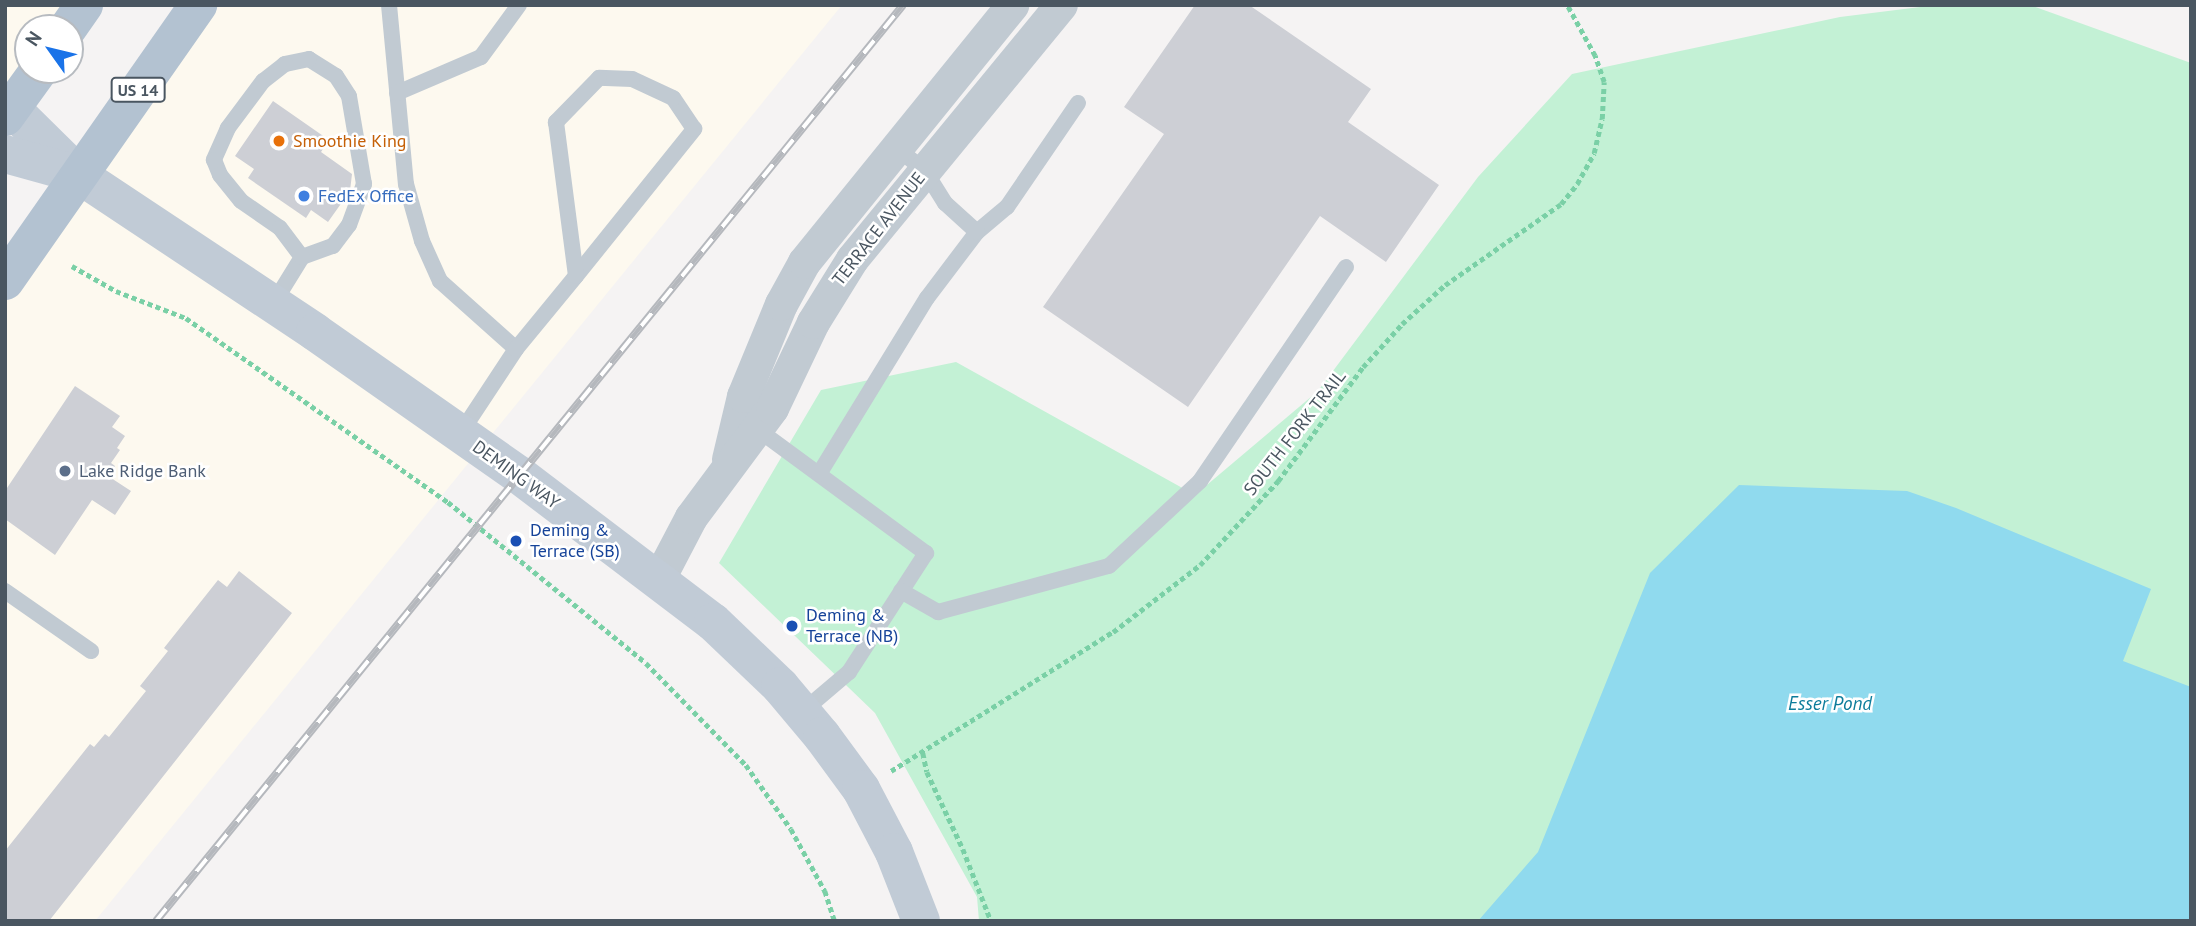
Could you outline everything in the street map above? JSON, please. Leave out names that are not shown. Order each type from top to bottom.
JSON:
[{"type":"main road","name":"US 14","points":[[5,281],[198,5]]},
{"type":"main road","points":[[7,109],[27,84]]},
{"type":"street","name":"TERRACE AVENUE","points":[[725,472],[743,396],[782,304],[804,262],[1012,5]]},
{"type":"street","name":"TERRACE AVENUE","points":[[658,580],[691,517],[772,408],[834,285],[1061,5]]},
{"type":"street","name":"DEMING WAY","points":[[7,109],[79,174],[460,434],[713,622],[780,686],[861,789],[894,852],[921,921]]},
{"type":"street","name":"DEMING WAY","points":[[5,154],[79,174]]},
{"type":"lane","points":[[389,5],[406,184],[422,241],[440,281],[516,349]]},
{"type":"lane","points":[[397,93],[481,57],[519,5]]},
{"type":"lane","points":[[273,304],[302,257],[333,246],[349,225],[364,184],[349,96],[336,76],[309,59],[285,64],[263,81],[228,128],[214,160],[220,175],[241,201],[280,228],[302,257]]},
{"type":"lane","points":[[460,434],[516,349],[576,276],[694,129],[673,98],[632,79],[599,78],[556,122],[576,276]]},
{"type":"lane","points":[[819,474],[927,298],[977,232],[1007,207],[1078,103]]},
{"type":"lane","points":[[896,147],[925,170],[945,202],[977,232]]},
{"type":"lane","points":[[901,590],[938,612],[1109,566],[1200,481],[1346,267]]},
{"type":"lane","points":[[757,429],[926,553],[849,672],[802,712]]},
{"type":"lane","points":[[5,592],[91,652]]},
{"type":"path","name":"SOUTH FORK TRAIL","points":[[861,789],[923,753],[1113,632],[1200,565],[1278,481],[1363,367],[1402,324],[1445,285],[1561,204],[1577,184],[1594,153],[1602,118],[1604,82],[1595,56],[1567,5]]},
{"type":"path","points":[[72,266],[117,291],[186,318],[448,502],[630,649],[746,765],[791,829],[824,891],[835,921]]},
{"type":"path","points":[[923,753],[927,772],[963,849],[991,921]]},
{"type":"shaded area","points":[[5,5],[82,5],[76,14],[14,14],[14,84],[21,84],[5,117]]},
{"type":"shaded area","points":[[208,5],[842,5],[95,921],[5,921],[5,281]]},
{"type":"green space","points":[[1936,5],[2030,5],[2191,63],[2191,921],[979,921],[977,897],[875,713],[719,563],[821,390],[956,362],[1195,495],[1318,391],[1478,177],[1572,74],[1840,17]]},
{"type":"water","name":"Esser Pond","points":[[1739,485],[1907,491],[1956,508],[2151,589],[2123,661],[2191,687],[2191,921],[1478,921],[1538,852],[1650,573]]},
{"type":"building","points":[[1195,5],[1249,5],[1371,89],[1348,122],[1439,185],[1386,262],[1320,216],[1188,407],[1043,307],[1164,134],[1124,107]]},
{"type":"building","points":[[273,101],[329,140],[321,152],[352,174],[350,191],[328,222],[311,210],[306,218],[248,178],[254,169],[235,156]]},
{"type":"building","name":"Lake Ridge Bank","points":[[75,386],[120,416],[112,427],[125,436],[117,448],[120,450],[111,463],[115,466],[108,476],[131,491],[115,515],[92,500],[55,555],[5,519],[5,491]]},
{"type":"building","points":[[239,571],[292,613],[49,921],[5,921],[5,851],[90,744],[94,747],[105,734],[109,737],[146,691],[140,686],[168,651],[164,648],[218,580],[227,587]]},
{"type":"railway","points":[[156,921],[903,5]]},
{"type":"place","name":"Smoothie King","points":[[279,141]]},
{"type":"place","name":"FedEx Office","points":[[304,196]]},
{"type":"place","name":"Lake Ridge Bank","points":[[65,471]]},
{"type":"place","name":"Deming & Terrace (SB)","points":[[516,541]]},
{"type":"place","name":"Deming & Terrace (NB)","points":[[792,626]]}]
